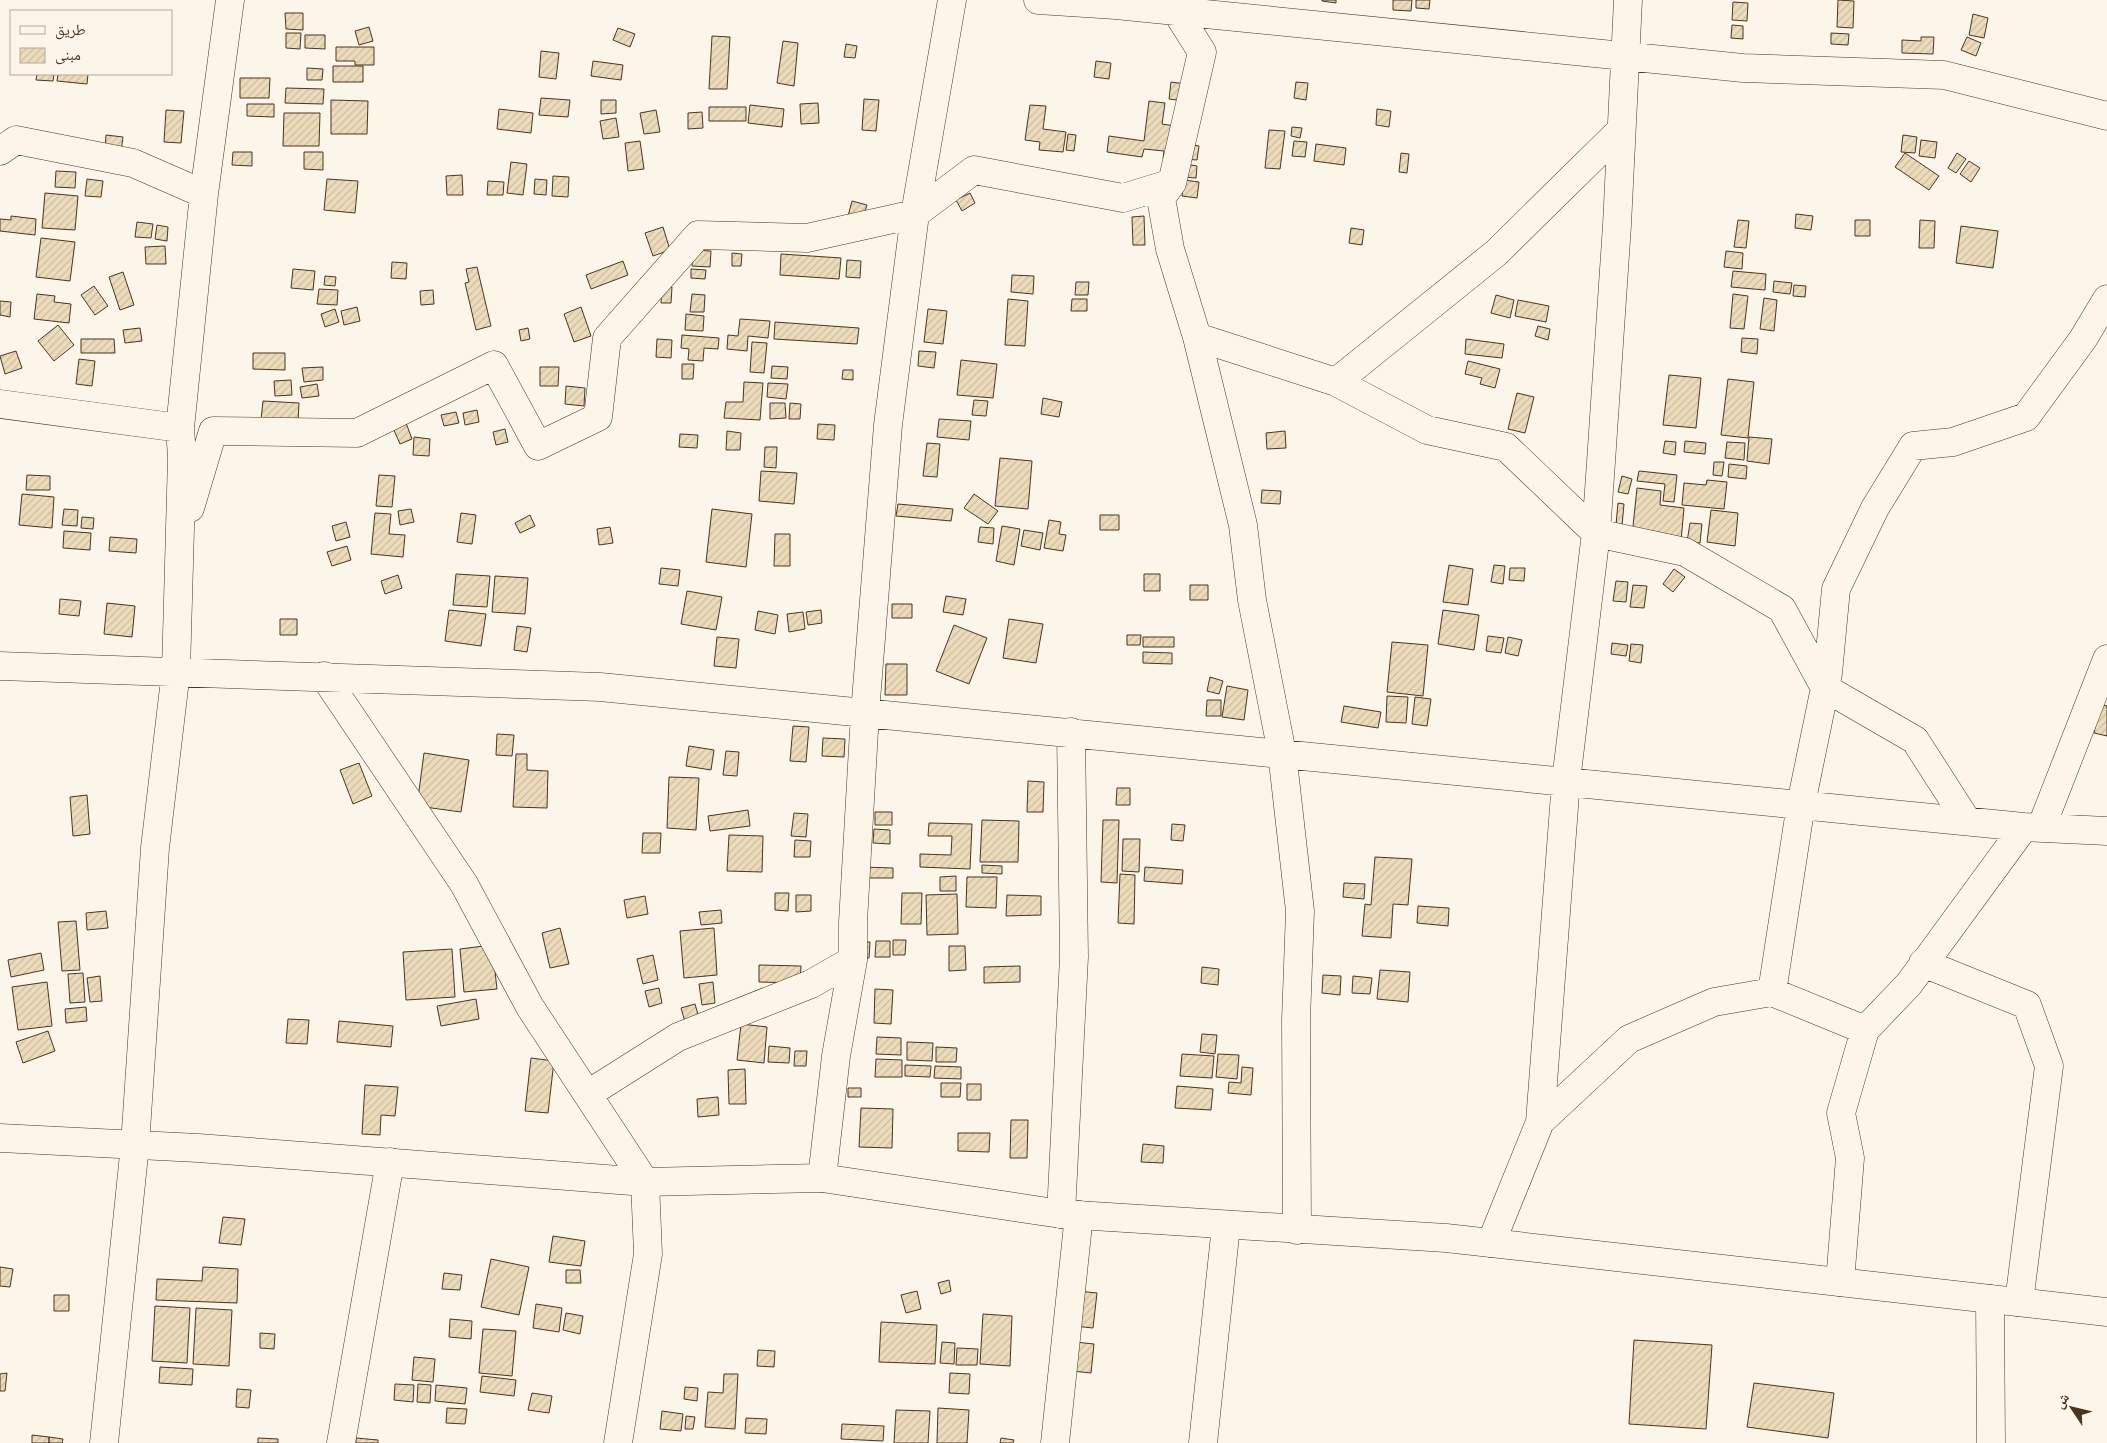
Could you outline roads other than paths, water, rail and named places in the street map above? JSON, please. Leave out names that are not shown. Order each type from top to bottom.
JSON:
[{"type":"street","points":[[104,1443],[135,1145],[155,848],[176,671],[182,457],[180,428],[204,194],[230,0]]},
{"type":"street","points":[[822,1178],[836,1056],[853,960],[852,922],[865,713],[888,425],[915,214],[952,0]]},
{"type":"street","points":[[1038,0],[1118,2],[1176,11],[1743,68],[1944,75],[2107,116]]},
{"type":"street","points":[[1491,1243],[1540,1122],[1566,781],[1596,533],[1628,0]]},
{"type":"street","points":[[1176,11],[1202,52],[1172,183],[1161,198],[1170,249],[1197,337],[1243,525],[1252,600],[1282,753],[1300,911],[1296,1020],[1297,1230]]},
{"type":"street","points":[[1336,382],[1496,253],[1621,130]]},
{"type":"street","points":[[0,150],[16,140],[133,163],[204,194]]},
{"type":"street","points":[[179,548],[213,431],[357,432],[494,365],[538,446],[598,417],[607,338],[698,235],[807,238],[915,214],[974,170],[1123,198],[1172,183]]},
{"type":"street","points":[[1772,992],[1800,804],[1825,688],[1836,589],[1875,508],[1913,446],[1953,442],[2026,417],[2083,339],[2107,299]]},
{"type":"street","points":[[1197,337],[1336,382],[1427,430],[1506,447],[1596,533],[1685,552],[1782,609],[1825,688],[1915,740],[1967,821]]},
{"type":"street","points":[[0,404],[180,428]]},
{"type":"street","points":[[1840,1282],[1850,1158],[1841,1113],[1865,1030],[1908,984],[2032,828],[2107,659]]},
{"type":"street","points":[[0,666],[600,687],[2032,828],[2107,832]]},
{"type":"street","points":[[324,676],[464,884],[530,1007],[645,1182],[648,1254],[618,1443]]},
{"type":"street","points":[[1055,1443],[1070,1215],[1074,957],[1071,732]]},
{"type":"street","points":[[588,1094],[678,1037],[811,984],[853,960]]},
{"type":"street","points":[[1924,963],[2026,1005],[2049,1066],[2019,1302]]},
{"type":"street","points":[[1540,1122],[1629,1039],[1714,1002],[1772,992],[1865,1030]]},
{"type":"street","points":[[0,1138],[390,1162],[645,1182],[822,1178],[1070,1215],[1491,1243],[1990,1299],[2106,1310]]},
{"type":"street","points":[[341,1443],[390,1162]]},
{"type":"street","points":[[1203,1443],[1226,1226]]},
{"type":"street","points":[[1990,1299],[1991,1443]]}]
